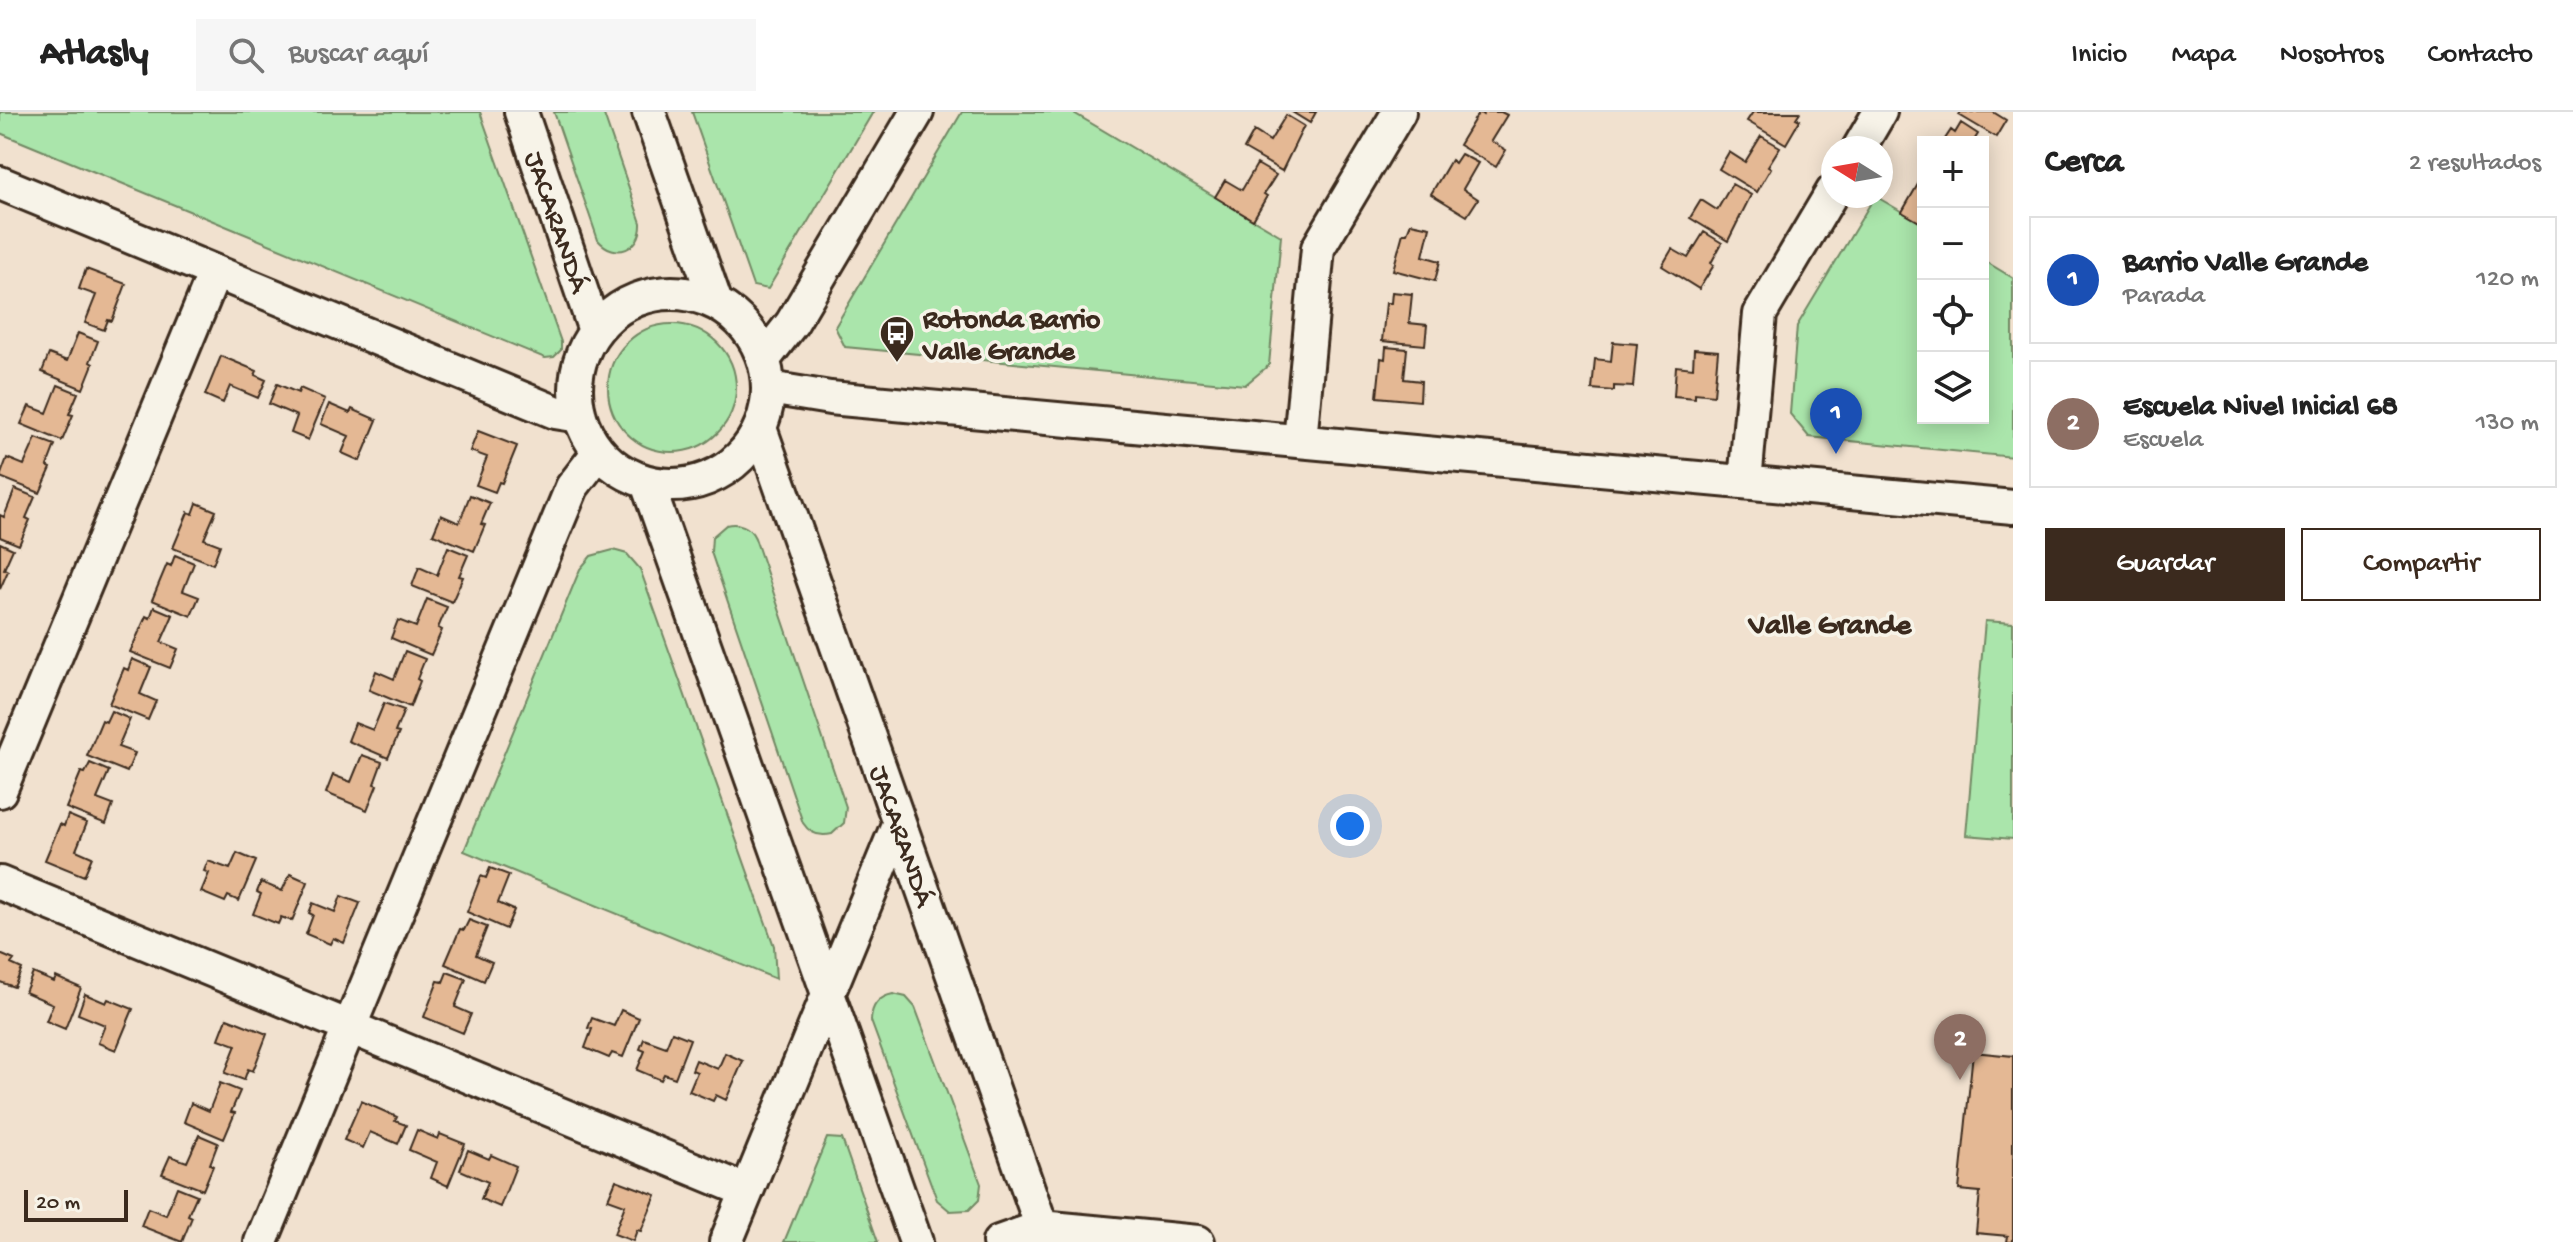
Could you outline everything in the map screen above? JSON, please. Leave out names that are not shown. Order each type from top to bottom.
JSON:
[{"type":"street","name":"JACARANDÁ","points":[[521,112],[595,331]]},
{"type":"street","points":[[649,112],[716,303]]},
{"type":"street","points":[[917,112],[792,323],[766,374],[830,398],[2013,507]]},
{"type":"street","points":[[1300,441],[1318,248],[1399,112]]},
{"type":"street","points":[[1866,136],[1880,112]]},
{"type":"street","points":[[0,183],[555,412],[580,416]]},
{"type":"street","points":[[1745,482],[1760,314],[1823,208]]},
{"type":"street","points":[[0,791],[215,272]]},
{"type":"street","name":"JACARANDÁ","points":[[664,293],[690,294],[716,303],[737,317],[753,336],[766,374],[765,415],[760,428],[745,451],[726,470],[701,481],[674,485],[647,483],[621,471],[599,452],[587,435],[580,416],[576,394],[584,350],[595,331],[615,312],[638,299],[664,293]]},
{"type":"street","name":"JACARANDÁ","points":[[760,428],[1044,1235]]},
{"type":"street","points":[[261,1242],[572,487],[599,452]]},
{"type":"street","points":[[647,483],[916,1242]]},
{"type":"street","points":[[726,1242],[899,822]]},
{"type":"street","points":[[0,883],[747,1191]]},
{"type":"street","points":[[999,1242],[1044,1235],[1198,1242]]},
{"type":"green space","points":[[0,112],[480,112],[561,342],[561,350],[554,357],[545,358],[0,133]]},
{"type":"green space","points":[[554,112],[603,112],[641,223],[637,240],[632,246],[612,250],[598,240]]},
{"type":"green space","points":[[692,112],[873,112],[768,289],[753,286]]},
{"type":"green space","points":[[962,112],[1072,112],[1281,236],[1269,365],[1245,385],[845,347],[835,327]]},
{"type":"green space","points":[[1893,206],[1917,220],[1917,424],[1989,424],[1989,264],[2013,278],[2013,457],[1809,437],[1790,414],[1797,326],[1868,208]]},
{"type":"green space","points":[[672,324],[696,329],[717,343],[731,364],[736,388],[731,412],[717,433],[696,447],[672,452],[648,447],[627,433],[613,412],[608,388],[613,364],[627,343],[648,329]]},
{"type":"green space","points":[[726,525],[743,526],[755,538],[846,807],[844,823],[832,834],[816,834],[803,823],[711,552],[712,537]]},
{"type":"green space","points":[[613,550],[627,554],[640,569],[774,946],[776,979],[464,851],[580,569],[591,556]]},
{"type":"green space","points":[[1985,621],[2013,623],[2013,839],[1966,835]]},
{"type":"green space","points":[[893,994],[906,997],[915,1007],[981,1184],[979,1200],[969,1210],[950,1211],[937,1200],[871,1021],[876,1003]]},
{"type":"green space","points":[[827,1138],[842,1139],[878,1242],[784,1242]]},
{"type":"building","points":[[1292,112],[1316,112],[1310,123]]},
{"type":"building","points":[[1479,112],[1483,115],[1485,112],[1501,112],[1507,115],[1491,141],[1506,150],[1496,167],[1459,145]]},
{"type":"building","points":[[1753,112],[1800,112],[1796,118],[1800,120],[1786,144],[1747,121]]},
{"type":"building","points":[[1961,112],[1993,112],[2006,120],[1996,137],[1959,115]]},
{"type":"building","points":[[1286,115],[1304,126],[1282,171],[1244,149],[1254,131],[1270,141]]},
{"type":"building","points":[[1961,123],[1978,134],[1947,136],[1951,130],[1955,133]]},
{"type":"building","points":[[1761,136],[1780,147],[1757,192],[1719,169],[1729,152],[1745,162]]},
{"type":"building","points":[[1461,154],[1478,163],[1463,189],[1478,199],[1467,216],[1431,194],[1451,160],[1455,163]]},
{"type":"building","points":[[1257,164],[1276,175],[1253,220],[1215,197],[1225,180],[1242,190]]},
{"type":"building","points":[[1732,184],[1751,195],[1728,241],[1690,218],[1701,200],[1717,210]]},
{"type":"building","points":[[1917,186],[1917,221],[1902,212]]},
{"type":"building","points":[[1411,223],[1430,227],[1423,256],[1440,261],[1435,281],[1393,270],[1403,233],[1407,233]]},
{"type":"building","points":[[1704,232],[1722,243],[1711,263],[1714,265],[1699,289],[1662,266],[1672,249],[1688,258]]},
{"type":"building","points":[[86,269],[126,284],[112,321],[108,320],[104,330],[85,323],[96,295],[79,289]]},
{"type":"building","points":[[1392,292],[1412,294],[1409,323],[1427,325],[1425,345],[1382,341],[1386,303],[1391,303]]},
{"type":"building","points":[[78,333],[98,341],[83,389],[42,372],[49,354],[67,361]]},
{"type":"building","points":[[1613,342],[1637,344],[1633,387],[1614,386],[1614,391],[1592,389],[1595,359],[1611,361]]},
{"type":"building","points":[[1386,347],[1407,349],[1404,379],[1421,381],[1420,401],[1377,397],[1381,358],[1385,359]]},
{"type":"building","points":[[1694,349],[1718,351],[1714,395],[1695,393],[1695,398],[1674,396],[1676,366],[1693,368]]},
{"type":"building","points":[[221,356],[257,371],[255,375],[266,380],[258,398],[230,386],[223,403],[205,395]]},
{"type":"building","points":[[277,384],[298,393],[300,388],[325,399],[308,440],[291,433],[297,416],[269,404]]},
{"type":"building","points":[[58,385],[78,393],[62,441],[21,424],[29,406],[47,413]]},
{"type":"building","points":[[329,404],[350,413],[352,409],[377,420],[360,461],[342,453],[349,436],[321,424]]},
{"type":"building","points":[[478,431],[517,446],[502,483],[499,482],[495,492],[476,485],[487,457],[470,451]]},
{"type":"building","points":[[36,438],[55,445],[47,466],[51,468],[40,493],[0,477],[7,458],[24,465]]},
{"type":"building","points":[[15,489],[35,497],[26,518],[30,520],[19,545],[0,537],[0,515],[4,517]]},
{"type":"building","points":[[470,495],[490,503],[474,551],[433,534],[441,515],[459,523]]},
{"type":"building","points":[[197,503],[216,511],[204,539],[220,545],[213,564],[173,548],[188,512],[193,514]]},
{"type":"building","points":[[0,543],[13,549],[0,589]]},
{"type":"building","points":[[448,547],[468,555],[452,602],[412,586],[419,567],[437,575]]},
{"type":"building","points":[[175,555],[194,563],[183,591],[199,597],[191,616],[152,600],[167,564],[171,566]]},
{"type":"building","points":[[427,599],[447,607],[438,628],[442,630],[431,655],[391,638],[398,620],[416,627]]},
{"type":"building","points":[[154,607],[173,615],[161,642],[178,649],[170,668],[130,652],[146,616],[150,618]]},
{"type":"building","points":[[405,651],[425,659],[410,707],[369,690],[376,671],[394,679]]},
{"type":"building","points":[[132,659],[151,667],[140,694],[156,701],[148,720],[109,704],[124,668],[128,670]]},
{"type":"building","points":[[384,703],[404,710],[395,732],[399,733],[388,758],[348,741],[355,723],[373,730]]},
{"type":"building","points":[[111,711],[130,719],[118,747],[135,753],[127,772],[87,756],[102,720],[106,722]]},
{"type":"building","points":[[362,755],[382,762],[367,810],[326,793],[333,775],[351,782]]},
{"type":"building","points":[[90,763],[109,771],[97,799],[113,805],[106,824],[66,808],[81,772],[85,773]]},
{"type":"building","points":[[68,815],[87,823],[76,850],[92,857],[84,876],[45,860],[60,824],[64,826]]},
{"type":"building","points":[[237,853],[256,861],[239,901],[228,896],[225,902],[201,892],[209,873],[204,871],[208,861],[230,869]]},
{"type":"building","points":[[490,868],[509,875],[498,903],[514,910],[506,929],[467,912],[481,876],[486,878]]},
{"type":"building","points":[[290,874],[308,882],[292,921],[281,917],[278,924],[253,914],[261,894],[257,892],[261,882],[282,891]]},
{"type":"building","points":[[341,896],[360,903],[344,943],[333,938],[330,944],[306,934],[313,915],[309,913],[313,903],[335,912]]},
{"type":"building","points":[[469,920],[487,927],[476,955],[492,962],[484,981],[445,964],[460,929],[464,930]]},
{"type":"building","points":[[0,954],[14,960],[11,964],[22,969],[14,987],[0,982]]},
{"type":"building","points":[[447,972],[466,979],[455,1007],[471,1014],[463,1033],[424,1017],[438,981],[443,982]]},
{"type":"building","points":[[33,973],[54,982],[56,977],[81,988],[65,1029],[46,1021],[53,1004],[25,992]]},
{"type":"building","points":[[85,994],[133,1009],[116,1050],[98,1043],[105,1025],[78,1014]]},
{"type":"building","points":[[621,1010],[639,1018],[623,1057],[612,1053],[609,1058],[585,1048],[592,1029],[588,1028],[592,1018],[614,1026]]},
{"type":"building","points":[[227,1018],[267,1034],[253,1071],[248,1069],[244,1080],[225,1073],[236,1045],[219,1039]]},
{"type":"building","points":[[672,1032],[690,1039],[675,1078],[664,1074],[661,1080],[637,1070],[645,1051],[640,1049],[644,1039],[666,1047]]},
{"type":"building","points":[[1973,1052],[2013,1056],[2013,1242],[2007,1242],[2008,1236],[1976,1233],[1980,1192],[1959,1190]]},
{"type":"building","points":[[725,1053],[743,1061],[726,1100],[716,1095],[713,1101],[689,1091],[697,1072],[692,1070],[696,1060],[718,1069]]},
{"type":"building","points":[[220,1083],[240,1091],[224,1139],[184,1122],[191,1103],[209,1111]]},
{"type":"building","points":[[361,1101],[397,1117],[395,1121],[406,1125],[398,1144],[370,1132],[363,1148],[344,1140]]},
{"type":"building","points":[[417,1130],[438,1139],[440,1134],[465,1144],[448,1186],[431,1178],[437,1162],[409,1150]]},
{"type":"building","points":[[199,1135],[218,1143],[203,1190],[162,1174],[170,1156],[187,1162]]},
{"type":"building","points":[[468,1150],[489,1159],[491,1155],[516,1166],[500,1207],[481,1199],[488,1182],[460,1170]]},
{"type":"building","points":[[616,1180],[656,1195],[641,1231],[637,1230],[633,1241],[614,1234],[625,1205],[608,1199]]},
{"type":"building","points":[[177,1187],[197,1195],[188,1215],[192,1217],[182,1242],[141,1226],[148,1208],[166,1215]]},
{"type":"place","name":"Rotonda Barrio Valle Grande","points":[[897,364]]},
{"type":"place","name":"Barrio Valle Grande","points":[[1836,454]]},
{"type":"place","name":"Escuela Nivel Inicial 68","points":[[1960,1080]]},
{"type":"district","name":"Valle Grande","points":[[1830,623]]}]
